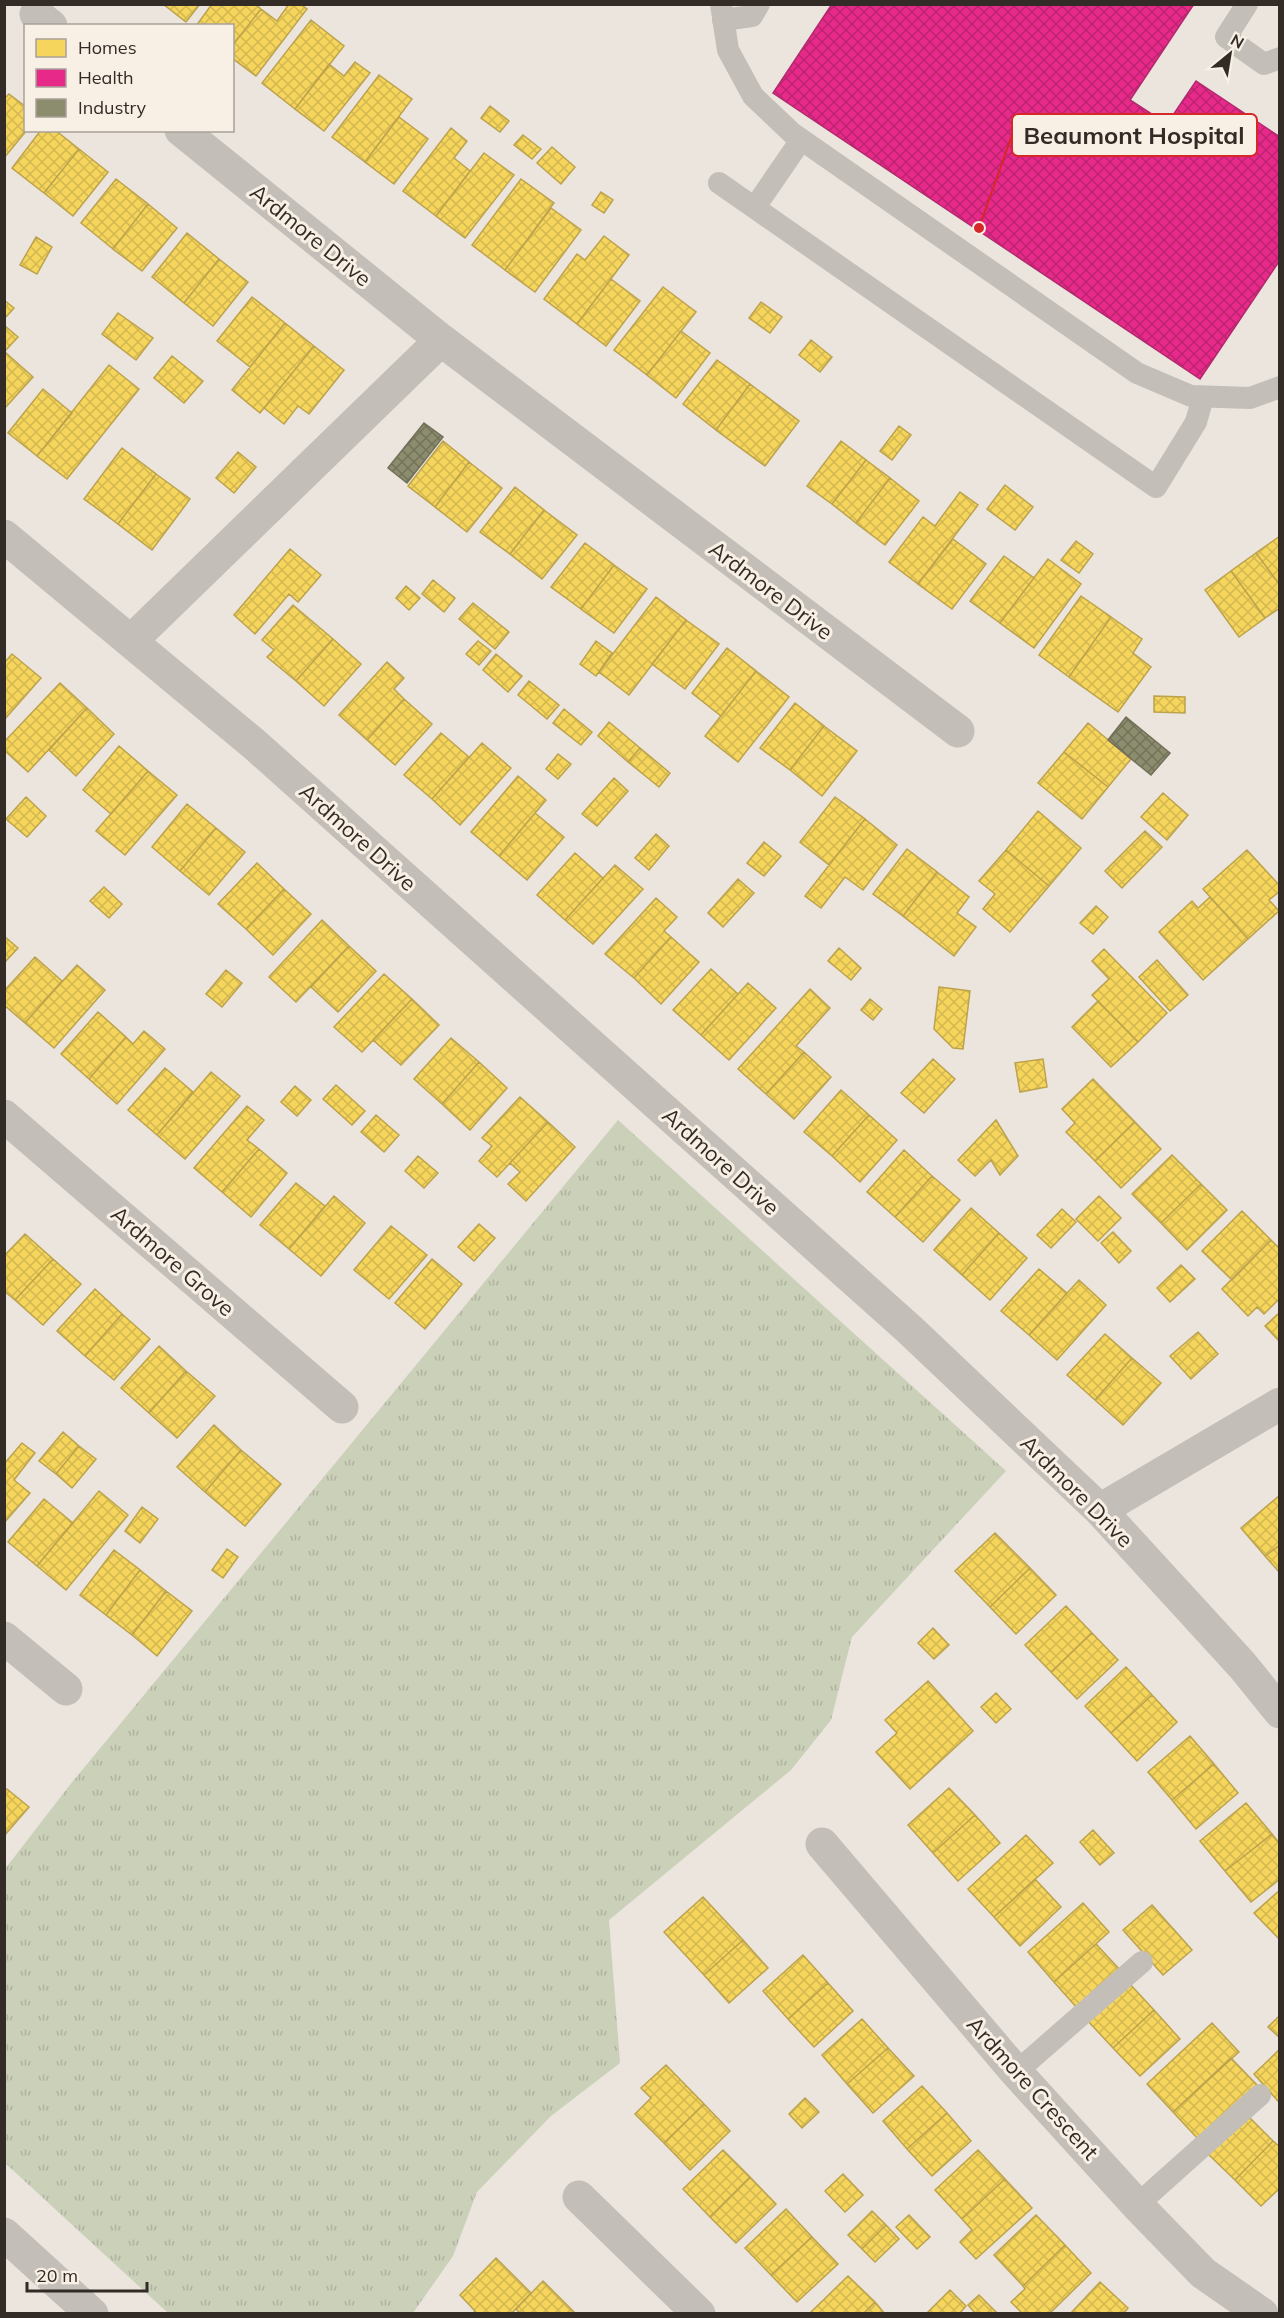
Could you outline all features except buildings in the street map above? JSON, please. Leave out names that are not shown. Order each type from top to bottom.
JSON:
[{"type":"street","name":"Ardmore Drive","points":[[183,132],[441,340],[957,731]]},
{"type":"street","points":[[132,640],[441,340]]},
{"type":"street","name":"Ardmore Drive","points":[[4,536],[132,640],[254,744],[883,1305],[1100,1510],[1242,1665],[1280,1712]]},
{"type":"street","name":"Ardmore Grove","points":[[4,1116],[342,1407]]},
{"type":"street","points":[[1100,1510],[1280,1404]]},
{"type":"street","points":[[4,1638],[66,1689]]},
{"type":"street","name":"Ardmore Crescent","points":[[822,1844],[1016,2072],[1137,2205],[1203,2273],[1262,2313]]},
{"type":"street","points":[[579,2197],[699,2313]]},
{"type":"street","points":[[4,2234],[92,2313]]},
{"type":"lane","points":[[759,4],[752,16],[722,12],[728,50],[753,96],[801,140],[1137,373],[1191,396],[1250,398],[1280,387]]},
{"type":"lane","points":[[1247,4],[1226,37],[1264,64],[1280,58]]},
{"type":"lane","points":[[755,207],[801,140]]},
{"type":"lane","points":[[719,183],[1156,487],[1196,422],[1203,397]]},
{"type":"lane","points":[[1016,2072],[1142,1962]]},
{"type":"lane","points":[[1137,2205],[1260,2095]]},
{"type":"green space","points":[[618,1120],[1006,1471],[852,1637],[831,1720],[791,1770],[609,1920],[620,2063],[551,2116],[477,2192],[453,2256],[413,2313],[168,2313],[5,2163],[5,1869],[69,1786]]},
{"type":"place","name":"Beaumont Hospital","points":[[979,228]]}]
